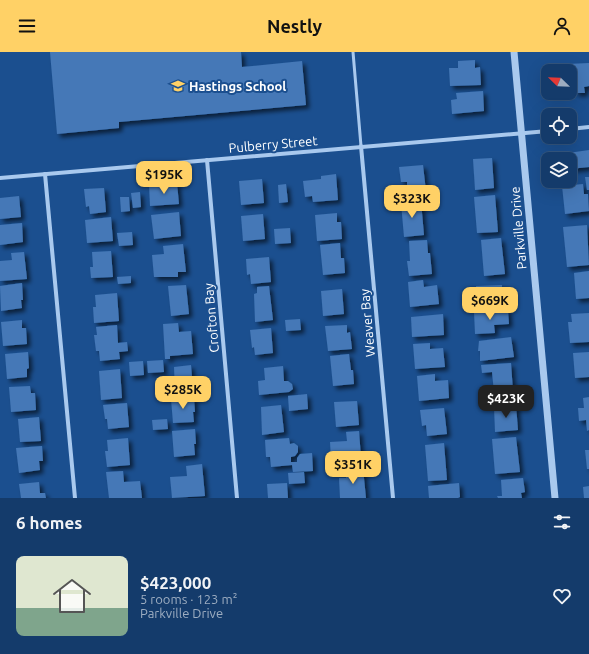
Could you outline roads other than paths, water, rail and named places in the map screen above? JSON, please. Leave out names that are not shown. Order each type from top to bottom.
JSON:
[{"type":"street","name":"Parkville Drive","points":[[514,52],[555,498]]},
{"type":"street","points":[[577,128],[589,127]]},
{"type":"street","name":"Pulberry Street","points":[[0,178],[541,132]]},
{"type":"street","name":"Weaver Bay","points":[[361,146],[394,498]]},
{"type":"street","name":"Crofton Bay","points":[[207,160],[237,498]]},
{"type":"street","points":[[45,174],[75,498]]},
{"type":"lane","points":[[353,52],[361,146]]},
{"type":"place","name":"Hastings School","points":[[178,86]]}]
